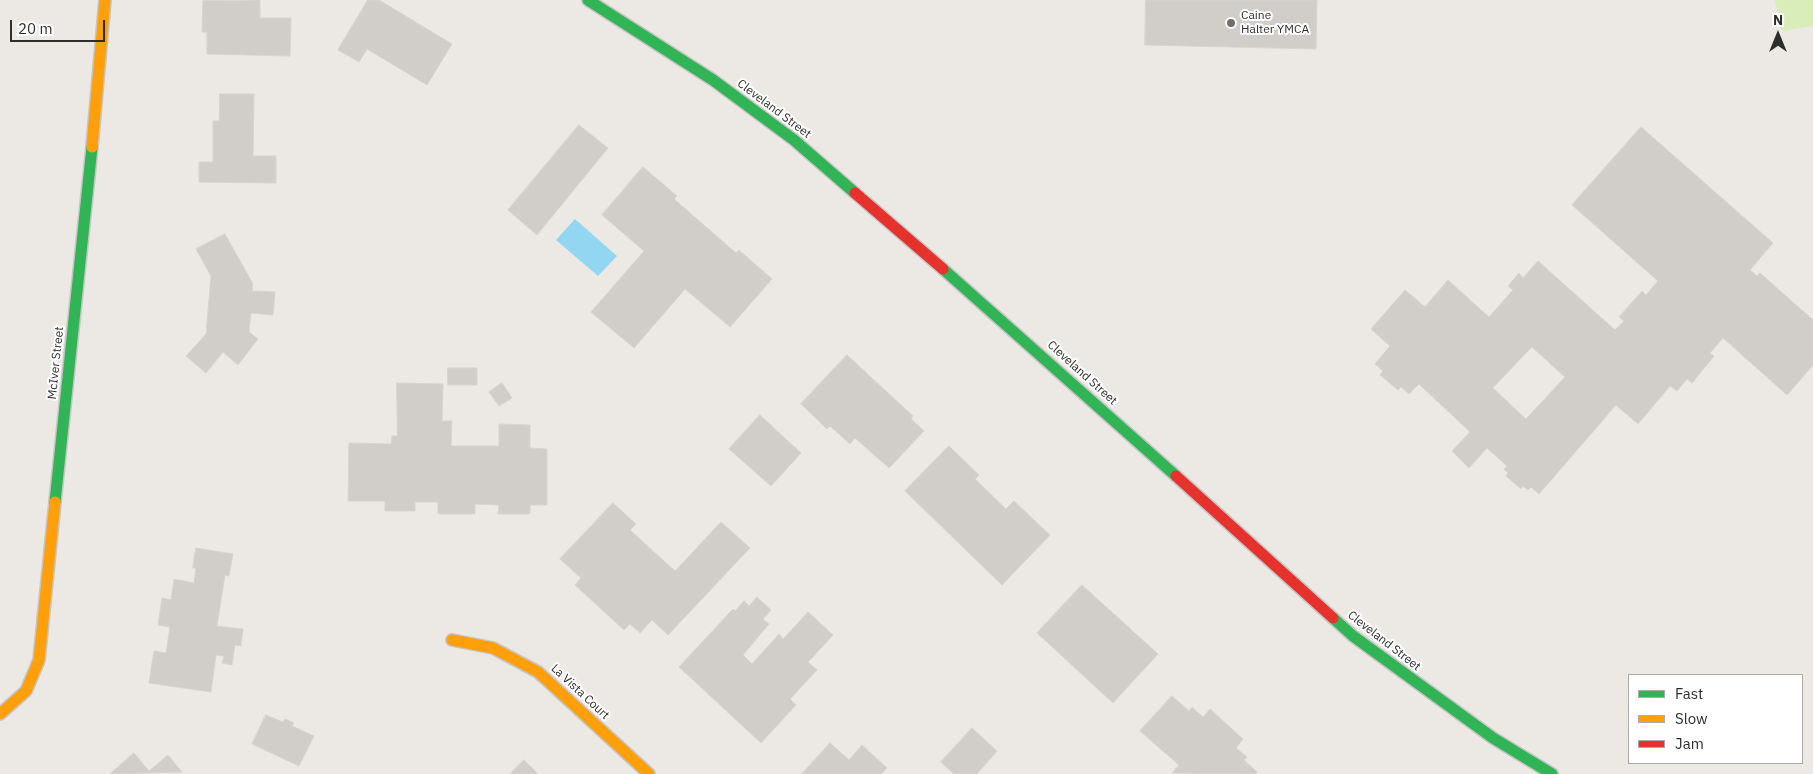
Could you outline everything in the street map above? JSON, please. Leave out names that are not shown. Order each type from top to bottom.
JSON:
[{"type":"street","name":"McIver Street","points":[[0,714],[18,702],[34,683],[39,660],[102,58],[105,0]]},
{"type":"street","name":"Cleveland Street","points":[[588,0],[713,80],[794,140],[1052,364],[1353,636],[1493,738],[1552,774]]},
{"type":"street","name":"La Vista Court","points":[[452,640],[493,648],[538,672],[649,774]]},
{"type":"green space","points":[[1775,0],[1813,0],[1813,26],[1782,31]]},
{"type":"water","points":[[575,219],[617,256],[598,276],[556,240]]},
{"type":"building","points":[[260,0],[260,18],[291,18],[290,56],[207,54],[207,32],[202,32],[203,1]]},
{"type":"building","points":[[368,0],[379,0],[452,44],[427,85],[367,49],[359,62],[338,50]]},
{"type":"building","name":"Caine Halter YMCA","points":[[1146,0],[1317,0],[1316,49],[1145,45]]},
{"type":"building","points":[[220,94],[254,94],[253,156],[276,156],[276,183],[199,182],[199,162],[213,162],[213,121],[219,121]]},
{"type":"building","points":[[579,125],[608,148],[537,235],[508,210]]},
{"type":"building","points":[[1641,127],[1773,243],[1750,270],[1757,276],[1760,273],[1813,320],[1813,365],[1787,395],[1723,338],[1710,353],[1714,356],[1692,383],[1687,379],[1677,391],[1670,386],[1638,424],[1616,405],[1539,494],[1531,487],[1528,490],[1523,486],[1521,489],[1506,476],[1508,473],[1504,469],[1507,466],[1487,448],[1469,468],[1452,451],[1470,432],[1419,384],[1409,394],[1401,387],[1398,390],[1380,375],[1383,371],[1375,364],[1390,346],[1371,329],[1405,290],[1425,307],[1448,280],[1489,317],[1513,290],[1508,286],[1519,273],[1523,278],[1538,261],[1615,330],[1624,321],[1619,317],[1642,291],[1646,295],[1658,281],[1572,205]],"holes":[[[1532,347],[1565,377],[1526,419],[1493,388]]]},
{"type":"building","points":[[643,167],[677,196],[674,199],[736,253],[739,250],[772,279],[730,327],[685,289],[634,348],[591,312],[644,251],[602,215]]},
{"type":"building","points":[[225,234],[253,284],[252,291],[275,292],[273,315],[251,313],[249,332],[258,339],[238,365],[223,352],[206,373],[186,356],[206,334],[211,276],[196,249]]},
{"type":"building","points":[[847,355],[913,416],[911,419],[924,431],[889,468],[855,438],[850,444],[830,426],[827,429],[801,404]]},
{"type":"building","points":[[448,368],[477,368],[477,385],[448,385]]},
{"type":"building","points":[[397,383],[443,384],[442,421],[452,421],[451,446],[499,446],[499,424],[530,425],[530,448],[547,449],[547,505],[530,505],[530,514],[498,514],[499,505],[475,504],[475,514],[438,514],[438,502],[415,502],[415,511],[385,511],[385,501],[348,501],[349,443],[391,444],[392,436],[397,436]]},
{"type":"building","points":[[502,383],[512,398],[499,406],[489,392]]},
{"type":"building","points":[[760,415],[801,453],[771,486],[729,449]]},
{"type":"building","points":[[949,446],[979,475],[975,479],[1006,509],[1014,501],[1050,535],[1002,585],[905,491]]},
{"type":"building","points":[[613,503],[636,524],[630,530],[675,571],[721,522],[750,548],[668,635],[652,620],[640,633],[630,624],[624,630],[575,585],[581,578],[560,559]]},
{"type":"building","points":[[196,548],[233,554],[229,576],[225,575],[217,626],[243,629],[241,646],[235,645],[232,665],[222,663],[224,656],[216,655],[211,692],[149,683],[154,651],[166,653],[170,627],[158,625],[162,598],[171,600],[174,579],[194,583],[196,568],[193,568]]},
{"type":"building","points":[[1082,585],[1158,654],[1113,703],[1037,633]]},
{"type":"building","points":[[757,597],[771,610],[763,619],[769,624],[743,655],[752,664],[779,634],[783,639],[808,612],[833,635],[808,662],[817,670],[790,699],[796,705],[761,743],[679,667],[733,609],[735,611],[744,601],[749,606]]},
{"type":"building","points":[[1172,696],[1189,711],[1192,707],[1203,717],[1210,709],[1243,739],[1236,748],[1247,757],[1244,760],[1257,772],[1255,774],[1172,773],[1179,765],[1140,731]]},
{"type":"building","points":[[266,715],[283,722],[285,719],[294,723],[292,726],[314,736],[299,766],[252,744]]},
{"type":"building","points":[[972,728],[997,751],[977,774],[954,774],[941,762]]},
{"type":"building","points":[[830,743],[849,760],[862,745],[887,768],[881,774],[802,774]]},
{"type":"building","points":[[134,753],[149,771],[168,755],[182,772],[110,774]]},
{"type":"building","points":[[524,760],[538,774],[510,774]]},
{"type":"traffic: fast","points":[[588,0],[713,80],[794,140],[855,193]]},
{"type":"traffic: fast","points":[[55,502],[92,147]]},
{"type":"traffic: fast","points":[[943,269],[1176,476]]},
{"type":"traffic: fast","points":[[1333,618],[1353,636],[1493,738],[1552,774]]},
{"type":"traffic: slow","points":[[92,147],[105,0]]},
{"type":"traffic: slow","points":[[0,714],[26,691],[39,660],[55,502]]},
{"type":"traffic: slow","points":[[452,640],[493,648],[538,672],[649,774]]},
{"type":"traffic: jam","points":[[855,193],[943,269]]},
{"type":"traffic: jam","points":[[1176,476],[1333,618]]},
{"type":"place","name":"Caine Halter YMCA","points":[[1231,23]]}]
